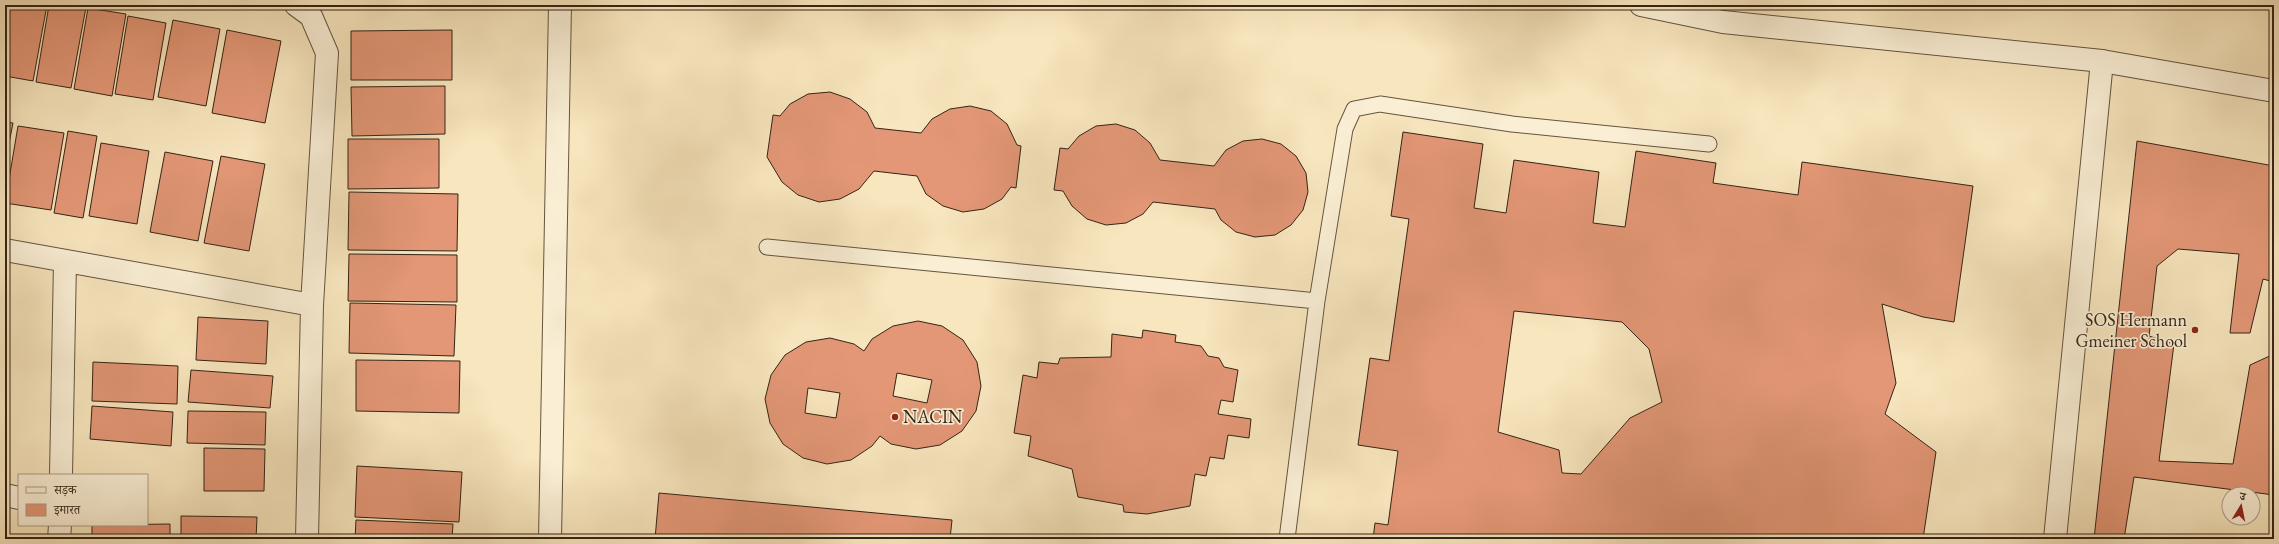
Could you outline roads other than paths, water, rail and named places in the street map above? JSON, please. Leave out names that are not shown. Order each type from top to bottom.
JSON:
[{"type":"street","points":[[296,5],[311,16],[327,53],[312,305],[307,539]]},
{"type":"street","points":[[550,539],[560,5]]},
{"type":"street","points":[[1641,5],[1723,22],[2102,61],[2274,91]]},
{"type":"street","points":[[2055,539],[2102,61]]},
{"type":"street","points":[[5,250],[312,305]]},
{"type":"street","points":[[61,474],[66,261]]},
{"type":"street","points":[[5,495],[18,498]]},
{"type":"street","points":[[59,539],[60,526]]},
{"type":"lane","points":[[1286,539],[1318,301],[1345,128],[1354,109],[1380,104],[1512,124],[1709,144]]},
{"type":"lane","points":[[767,247],[1318,301]]},
{"type":"place","name":"SOS Hermann Gmeiner School","points":[[2195,330]]},
{"type":"place","name":"NACIN","points":[[895,417]]}]
